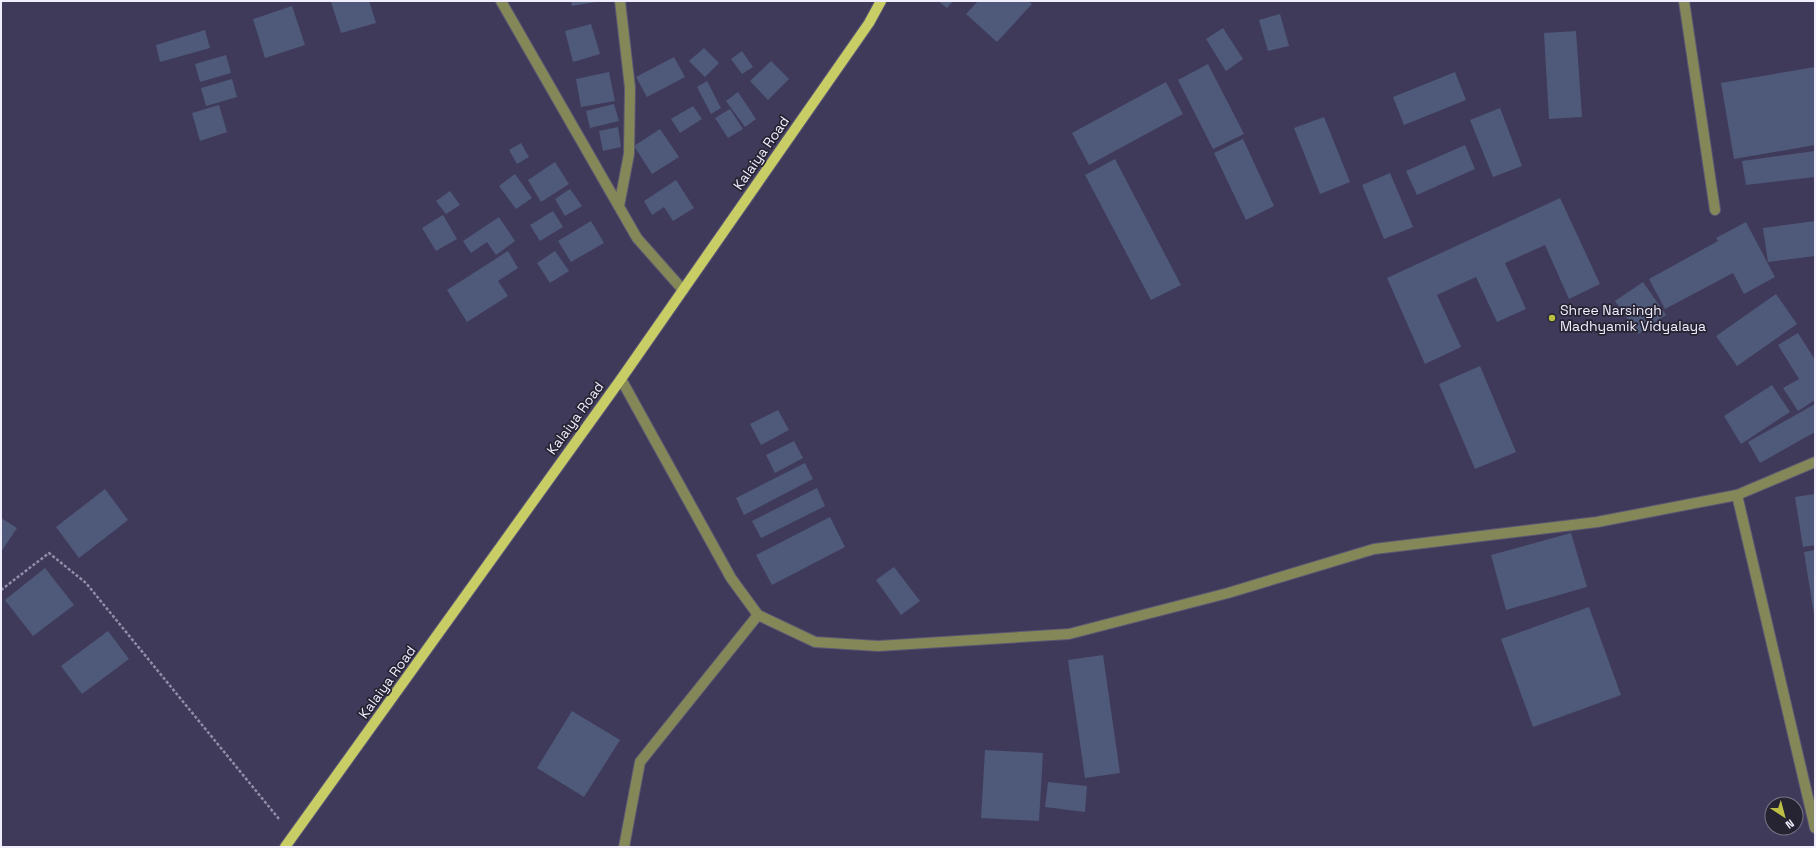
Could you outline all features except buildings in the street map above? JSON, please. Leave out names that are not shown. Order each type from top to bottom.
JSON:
[{"type":"main road","name":"Kalaiya Road","points":[[285,847],[683,290],[869,22],[881,1]]},
{"type":"street","points":[[501,1],[637,238],[683,290]]},
{"type":"street","points":[[619,206],[629,154],[630,88],[620,1]]},
{"type":"street","points":[[1684,1],[1715,210]]},
{"type":"street","points":[[620,379],[731,578],[758,615],[815,642],[878,646],[1070,634],[1228,593],[1374,549],[1597,522],[1737,495],[1815,462]]},
{"type":"street","points":[[1737,495],[1815,828]]},
{"type":"street","points":[[624,847],[640,762],[758,615]]},
{"type":"path","points":[[1,590],[49,553],[86,583],[293,836]]},
{"type":"place","name":"Shree Narsingh Madhyamik Vidyalaya","points":[[1552,318]]}]
